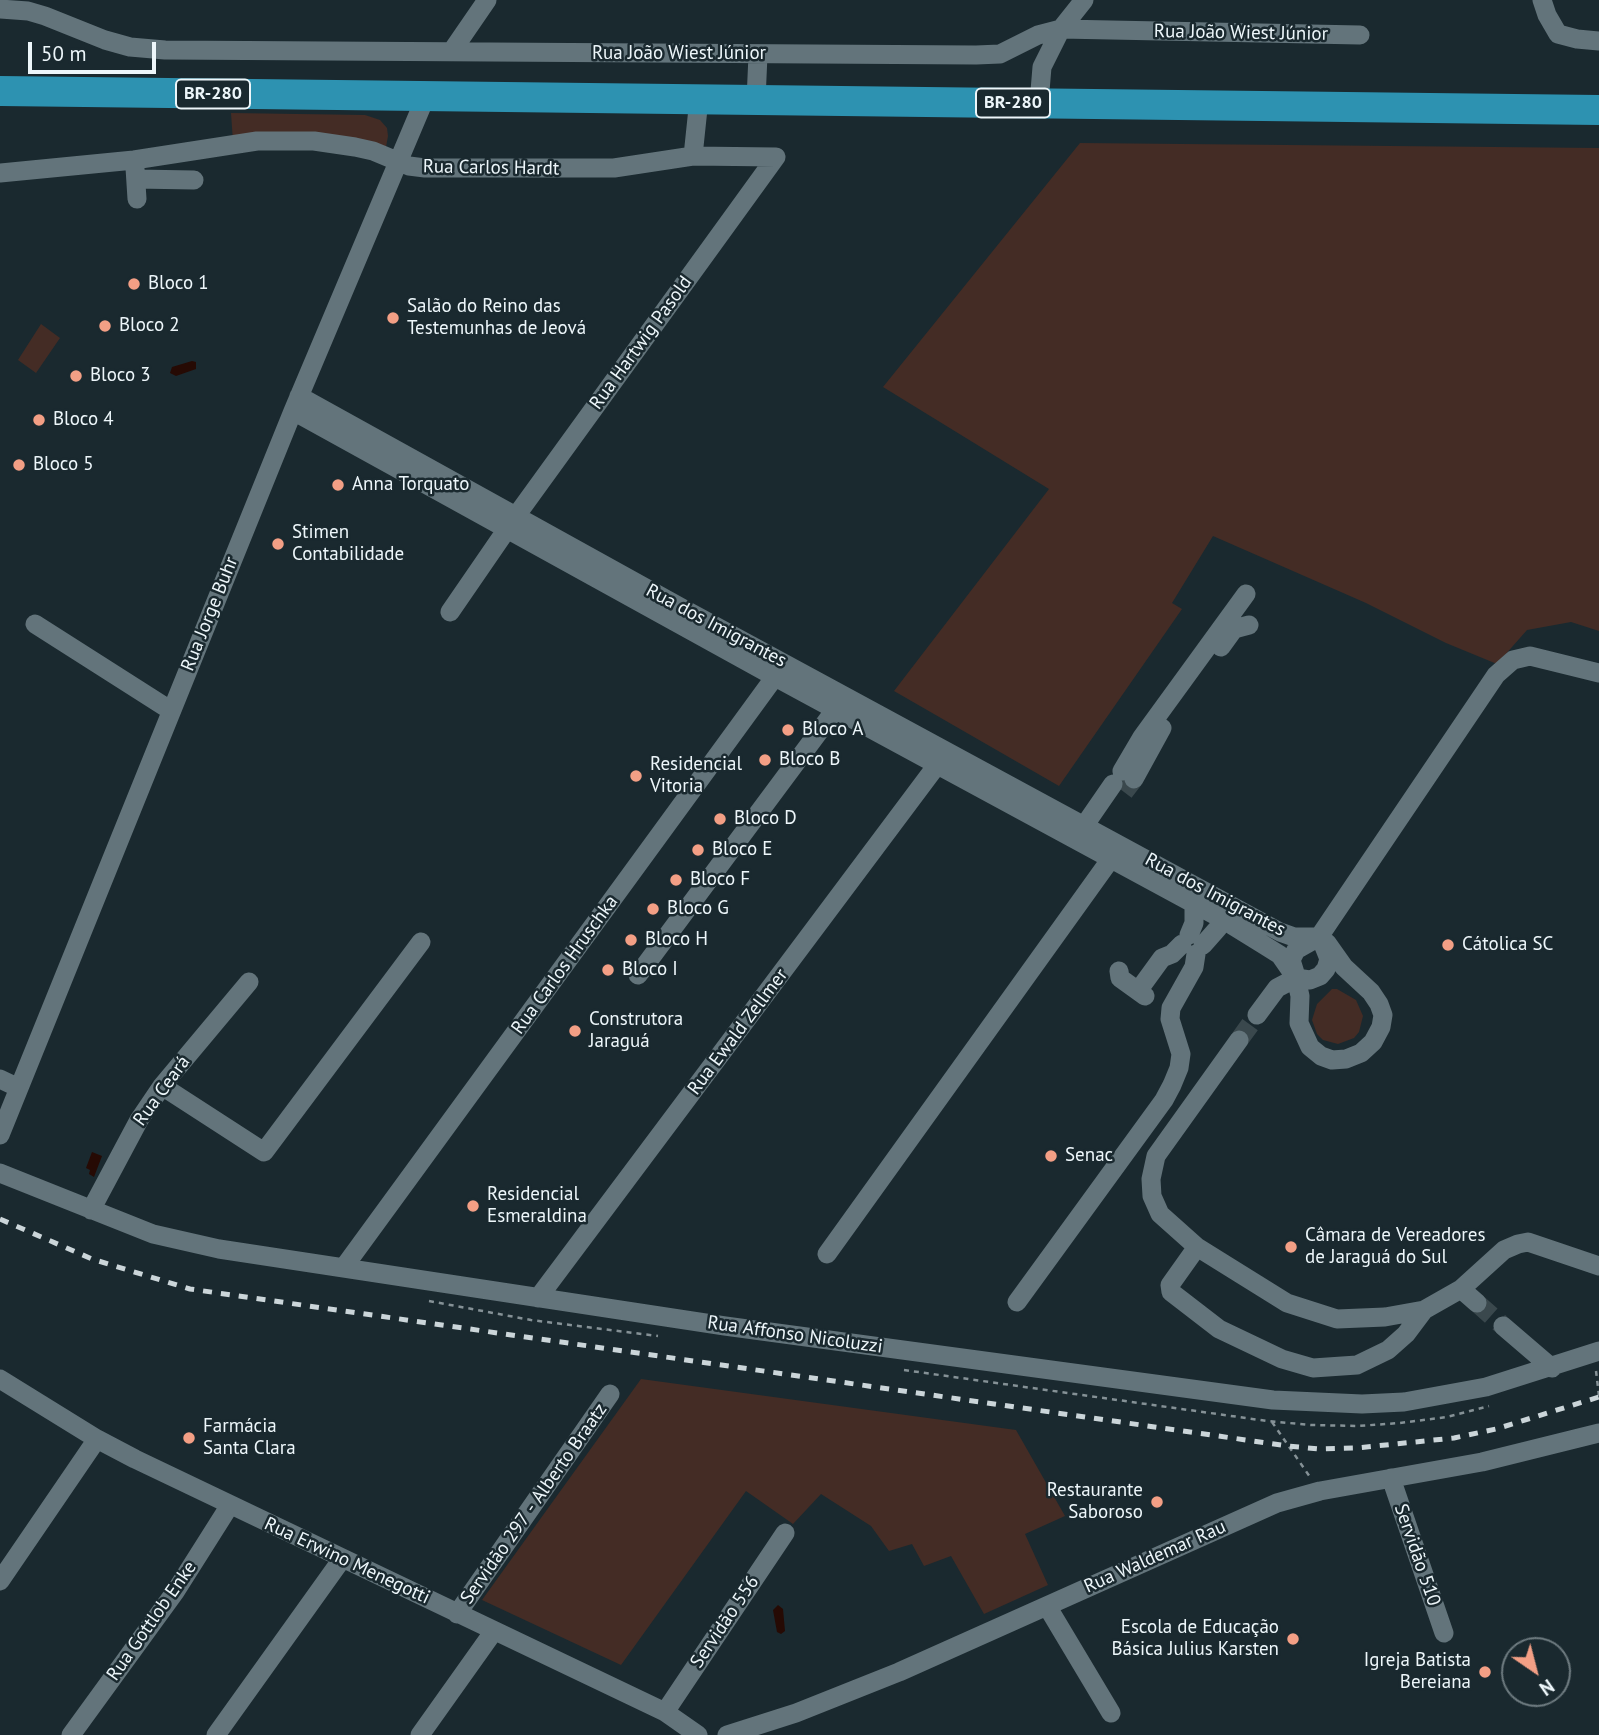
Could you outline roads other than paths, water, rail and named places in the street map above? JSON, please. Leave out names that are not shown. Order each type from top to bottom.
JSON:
[{"type":"highway","name":"BR-280","points":[[0,91],[1599,110]]},
{"type":"street","points":[[452,51],[487,0]]},
{"type":"street","points":[[1039,103],[1042,67],[1061,29],[1084,0]]},
{"type":"street","points":[[1542,0],[1558,34],[1599,41]]},
{"type":"street","name":"Rua João Wiest Júnior","points":[[0,9],[28,11],[130,47],[233,51],[999,54],[1038,36],[1061,29],[1360,35]]},
{"type":"street","points":[[756,100],[758,55]]},
{"type":"street","name":"Rua Jorge Buhr","points":[[0,1135],[170,710],[426,96]]},
{"type":"street","points":[[693,156],[699,99]]},
{"type":"street","name":"Rua Carlos Hardt","points":[[0,173],[135,169],[257,141],[314,141],[373,151],[425,168],[614,168],[693,156],[776,157]]},
{"type":"street","name":"Rua Hartwig Pasold","points":[[450,612],[776,157]]},
{"type":"street","points":[[137,199],[135,169],[194,180]]},
{"type":"street","name":"Rua dos Imigrantes","points":[[296,404],[1225,911],[1280,955],[1296,978]]},
{"type":"street","points":[[1123,781],[1142,737],[1246,594]]},
{"type":"street","points":[[35,624],[170,710]]},
{"type":"street","points":[[1086,833],[1234,629],[1250,625]]},
{"type":"street","points":[[1319,937],[1327,943],[1344,967],[1371,992],[1383,1015],[1381,1027],[1373,1042],[1361,1053],[1346,1059],[1332,1060],[1321,1056],[1310,1047],[1298,1023],[1300,996],[1291,960],[1293,954],[1302,945],[1319,937],[1496,675],[1513,660],[1530,656],[1599,673]]},
{"type":"street","name":"Rua dos Imigrantes","points":[[780,670],[835,710],[937,765],[1086,833],[1110,860],[1194,904],[1225,911],[1294,937],[1319,937]]},
{"type":"street","name":"Rua Carlos Hruschka","points":[[344,1267],[780,670]]},
{"type":"street","points":[[638,975],[835,710]]},
{"type":"street","name":"Rua Ewald Zellmer","points":[[538,1298],[937,765]]},
{"type":"street","points":[[827,1254],[1110,860]]},
{"type":"street","points":[[1152,1000],[1194,967],[1194,904]]},
{"type":"street","points":[[1152,1000],[1162,958],[1218,928],[1225,911]]},
{"type":"street","points":[[1257,1015],[1277,988],[1296,978],[1310,980],[1320,976],[1326,969],[1329,959],[1319,937]]},
{"type":"street","points":[[162,1086],[264,1152],[421,942]]},
{"type":"street","points":[[1017,1302],[1164,1100],[1179,1068],[1184,1038],[1152,1000],[1120,978],[1119,971]]},
{"type":"street","name":"Rua Ceará","points":[[91,1210],[139,1120],[162,1086],[249,982]]},
{"type":"street","points":[[1239,1040],[1156,1156],[1151,1180],[1152,1196],[1160,1214],[1197,1247],[1287,1303],[1337,1319],[1385,1317],[1424,1310],[1461,1289],[1504,1250],[1518,1244],[1528,1242],[1599,1266]]},
{"type":"street","points":[[0,1079],[19,1088]]},
{"type":"street","name":"Rua Affonso Nicoluzzi","points":[[0,1173],[153,1234],[186,1243],[725,1326],[1273,1400],[1315,1404],[1404,1402],[1486,1387],[1596,1352]]},
{"type":"street","points":[[1197,1247],[1170,1285],[1171,1292],[1219,1329],[1282,1359],[1313,1368],[1357,1365],[1388,1350],[1406,1334],[1424,1310]]},
{"type":"street","points":[[1461,1289],[1477,1303]]},
{"type":"street","points":[[1503,1326],[1552,1368]]},
{"type":"street","name":"Rua Erwino Menegotti","points":[[0,1379],[97,1439],[665,1712],[698,1735]]},
{"type":"street","name":"Servidão 297 - Alberto Braatz","points":[[457,1614],[610,1394]]},
{"type":"street","name":"Rua Waldemar Rau","points":[[727,1735],[847,1694],[1277,1503],[1320,1491],[1493,1459],[1599,1433]]},
{"type":"street","points":[[0,1581],[97,1439]]},
{"type":"street","name":"Servidão 510","points":[[1391,1478],[1444,1633]]},
{"type":"street","name":"Rua Gottlob Enke","points":[[71,1735],[175,1592],[230,1505]]},
{"type":"street","name":"Servidão 556","points":[[665,1712],[785,1533]]},
{"type":"street","points":[[216,1735],[342,1559]]},
{"type":"street","points":[[1047,1606],[1111,1713]]},
{"type":"street","points":[[420,1735],[495,1631]]},
{"type":"tunnel","points":[[1124,792],[1134,779]]},
{"type":"tunnel","points":[[1239,1040],[1257,1015]]},
{"type":"tunnel","points":[[1477,1303],[1503,1326]]},
{"type":"railway","points":[[0,1219],[92,1259],[190,1289],[1288,1446],[1356,1448],[1454,1438],[1496,1429],[1599,1397]]},
{"type":"place","name":"Bloco 1","points":[[134,284]]},
{"type":"place","name":"Salão do Reino das Testemunhas de Jeová","points":[[393,318]]},
{"type":"place","name":"Bloco 2","points":[[105,326]]},
{"type":"place","name":"Bloco 3","points":[[76,376]]},
{"type":"place","name":"Bloco 4","points":[[39,420]]},
{"type":"place","name":"Bloco 5","points":[[19,465]]},
{"type":"place","name":"Anna Torquato","points":[[338,485]]},
{"type":"place","name":"Stimen Contabilidade","points":[[278,544]]},
{"type":"place","name":"Bloco A","points":[[788,730]]},
{"type":"place","name":"Bloco B","points":[[765,760]]},
{"type":"place","name":"Residencial Vitoria","points":[[636,776]]},
{"type":"place","name":"Bloco D","points":[[720,819]]},
{"type":"place","name":"Bloco E","points":[[698,850]]},
{"type":"place","name":"Bloco F","points":[[676,880]]},
{"type":"place","name":"Bloco G","points":[[653,909]]},
{"type":"place","name":"Bloco H","points":[[631,940]]},
{"type":"place","name":"Cátolica SC","points":[[1448,945]]},
{"type":"place","name":"Bloco I","points":[[608,970]]},
{"type":"place","name":"Construtora Jaraguá","points":[[575,1031]]},
{"type":"place","name":"Senac","points":[[1051,1156]]},
{"type":"place","name":"Residencial Esmeraldina","points":[[473,1206]]},
{"type":"place","name":"Câmara de Vereadores de Jaraguá do Sul","points":[[1291,1247]]},
{"type":"place","name":"Farmácia Santa Clara","points":[[189,1438]]},
{"type":"place","name":"Restaurante Saboroso","points":[[1157,1502]]},
{"type":"place","name":"Escola de Educação Básica Julius Karsten","points":[[1293,1639]]},
{"type":"place","name":"Igreja Batista Bereiana","points":[[1485,1672]]}]
